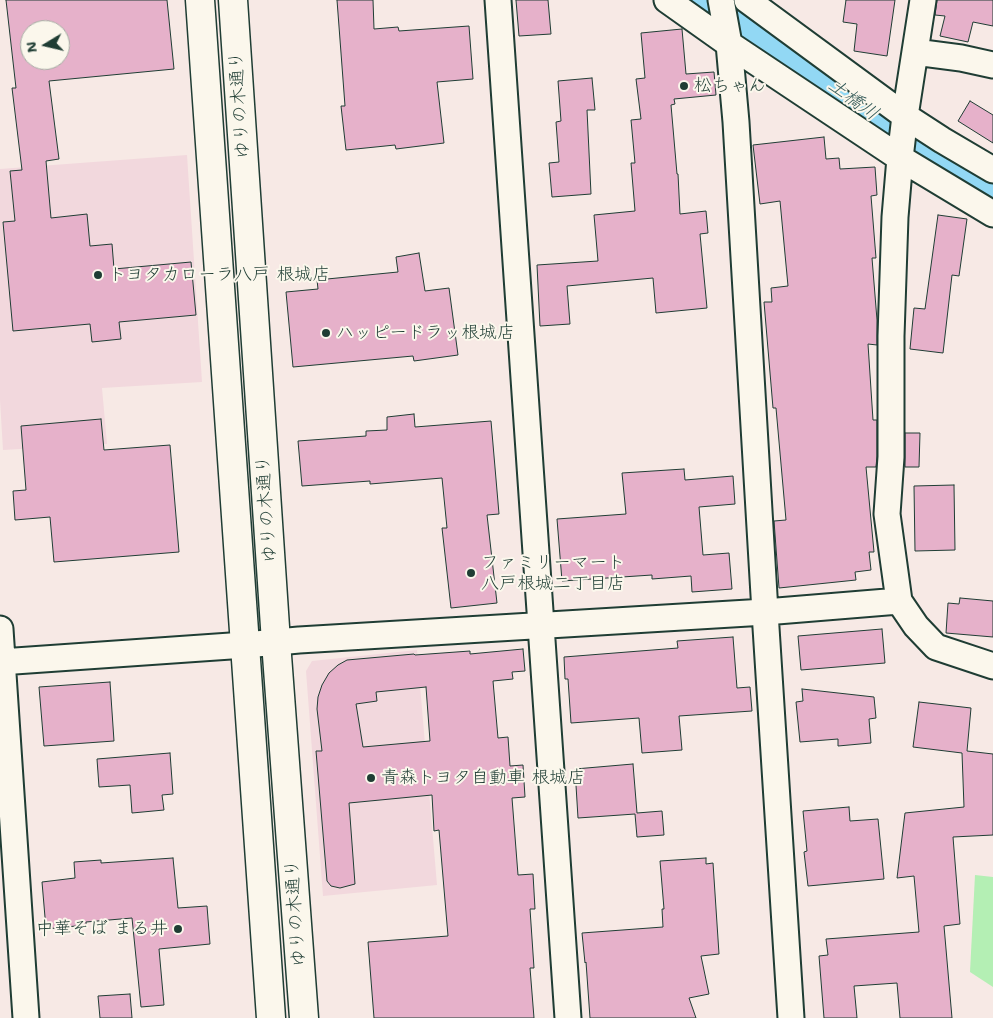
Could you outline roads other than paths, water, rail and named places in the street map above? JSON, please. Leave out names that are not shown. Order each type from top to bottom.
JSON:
[{"type":"street","name":"ゆりの木通り","points":[[200,0],[271,1018]]},
{"type":"street","name":"ゆりの木通り","points":[[233,0],[276,642],[304,1018]]},
{"type":"street","points":[[498,0],[568,1018]]},
{"type":"street","points":[[667,0],[729,44],[900,158],[993,214]]},
{"type":"street","points":[[721,0],[729,44],[737,142],[791,1018]]},
{"type":"street","points":[[747,0],[905,116],[993,170]]},
{"type":"street","points":[[924,0],[905,116],[895,217],[891,336],[891,457],[887,514],[899,601],[916,626],[936,646],[993,666]]},
{"type":"street","points":[[915,52],[961,58],[993,65]]},
{"type":"street","points":[[1,662],[276,642],[765,612],[899,601]]},
{"type":"street","points":[[0,629],[26,1018]]},
{"type":"waterway","name":"土橋川","points":[[715,0],[951,171],[993,195]]},
{"type":"place","name":"松ちゃん","points":[[684,86]]},
{"type":"place","name":"トヨタカローラ八戸 根城店","points":[[98,275]]},
{"type":"place","name":"ハッピードラッ根城店","points":[[326,333]]},
{"type":"place","name":"ファミリーマート 八戸根城二丁目店","points":[[471,573]]},
{"type":"place","name":"青森トヨタ自動車 根城店","points":[[371,778]]},
{"type":"place","name":"中華そば まる井","points":[[178,929]]}]
